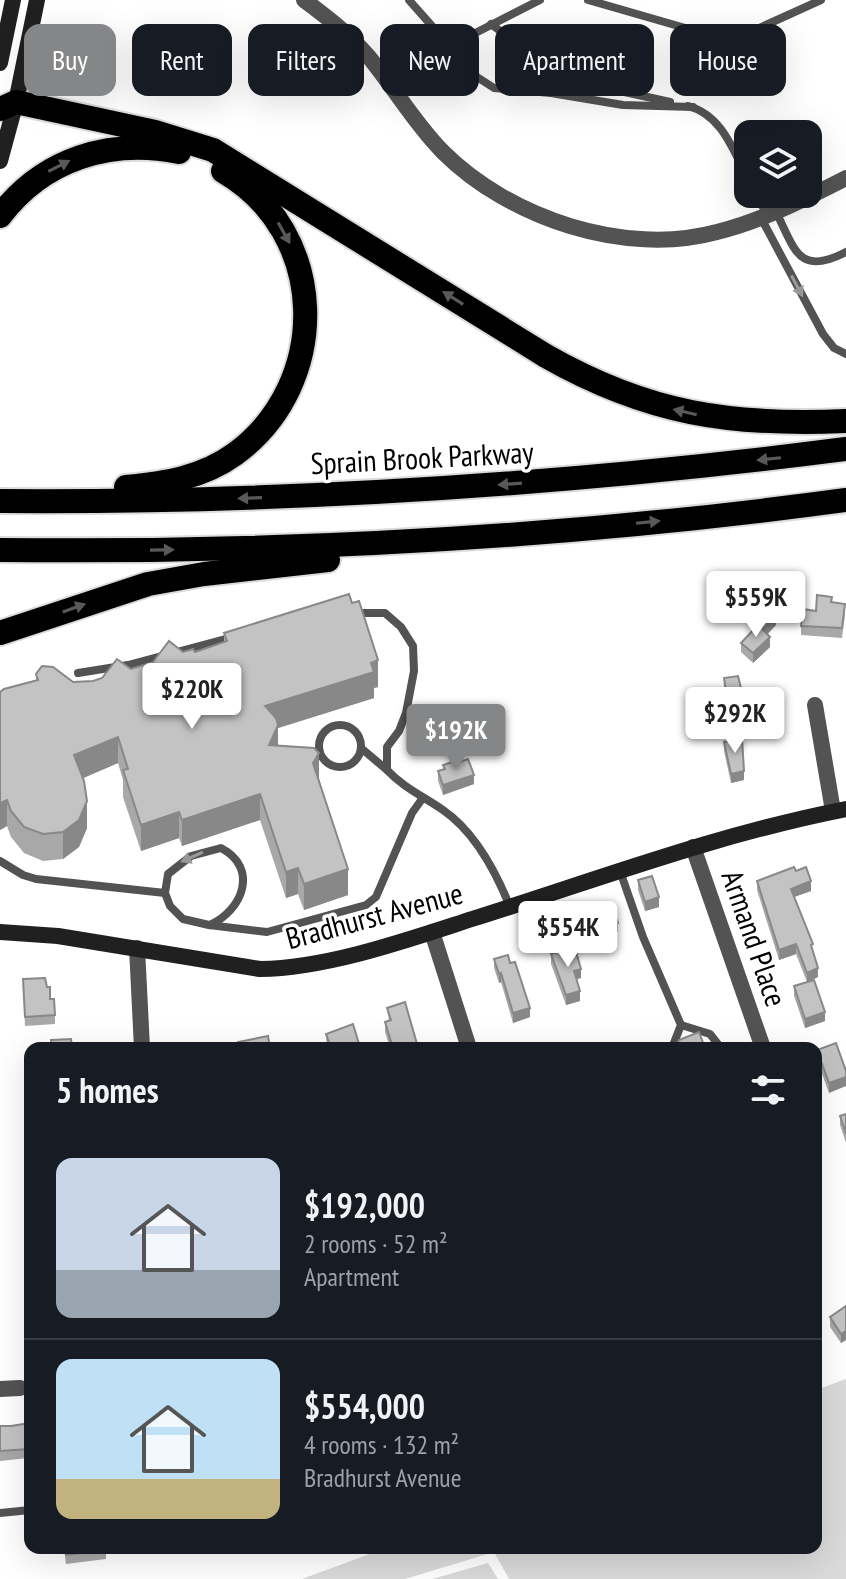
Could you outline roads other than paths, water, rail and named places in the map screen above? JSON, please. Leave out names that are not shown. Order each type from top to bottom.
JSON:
[{"type":"highway","points":[[8,106],[165,134],[213,150],[546,356],[607,387],[680,411],[735,421],[846,421]]},
{"type":"highway","points":[[0,216],[50,170],[82,156],[126,147],[178,152],[232,176],[263,203],[296,257],[306,311],[301,358],[281,402],[247,444],[219,464],[190,477],[166,482],[0,500]]},
{"type":"highway","name":"Sprain Brook Parkway","points":[[0,500],[183,500],[388,493],[617,475],[846,449]]},
{"type":"highway","points":[[0,633],[130,589],[184,577],[571,529],[846,500]]},
{"type":"highway","points":[[0,550],[303,546],[571,529]]},
{"type":"main road","points":[[0,63],[13,0]]},
{"type":"main road","points":[[0,161],[8,106],[37,0]]},
{"type":"main road","name":"Bradhurst Avenue","points":[[0,932],[58,936],[260,969],[287,969],[432,932],[693,847],[840,810]]},
{"type":"street","points":[[304,0],[336,23],[368,56],[413,118],[443,152],[475,180],[516,204],[560,224],[608,235],[660,239],[714,234],[768,215],[846,178]]},
{"type":"street","points":[[815,705],[840,810]]},
{"type":"street","name":"Armand Place","points":[[693,847],[761,1042]]},
{"type":"street","points":[[432,932],[467,1042]]},
{"type":"street","points":[[137,948],[142,1042]]},
{"type":"street","points":[[0,1389],[20,1388]]},
{"type":"lane","points":[[409,0],[430,24]]},
{"type":"lane","points":[[479,30],[540,0]]},
{"type":"lane","points":[[588,0],[713,36],[735,39],[821,0]]},
{"type":"lane","points":[[491,24],[495,27]]},
{"type":"lane","points":[[569,96],[623,105],[693,107]]},
{"type":"lane","points":[[643,96],[693,107],[711,116],[734,153]]},
{"type":"lane","points":[[764,208],[823,334],[834,348],[846,354]]},
{"type":"lane","points":[[768,215],[794,251],[807,262],[825,261],[846,252]]},
{"type":"lane","points":[[342,614],[385,613],[401,627],[413,646],[411,694],[399,731],[387,747],[387,770]]},
{"type":"lane","points":[[78,673],[128,665],[245,633]]},
{"type":"lane","points":[[361,748],[355,760],[338,767],[325,761],[319,743],[325,731],[338,725],[352,729],[361,748],[400,784],[443,810],[465,830],[495,874],[510,907]]},
{"type":"lane","points":[[209,925],[223,919],[235,904],[245,873],[235,855],[221,848],[191,856],[168,874],[165,893],[170,906],[183,919],[209,925],[267,932],[366,905],[376,897],[412,813],[422,799]]},
{"type":"lane","points":[[0,861],[36,879],[165,893]]},
{"type":"lane","points":[[620,871],[643,937],[681,1025],[674,1042]]},
{"type":"lane","points":[[681,1025],[710,1034],[716,1042]]},
{"type":"lane","points":[[0,1513],[24,1511]]}]
